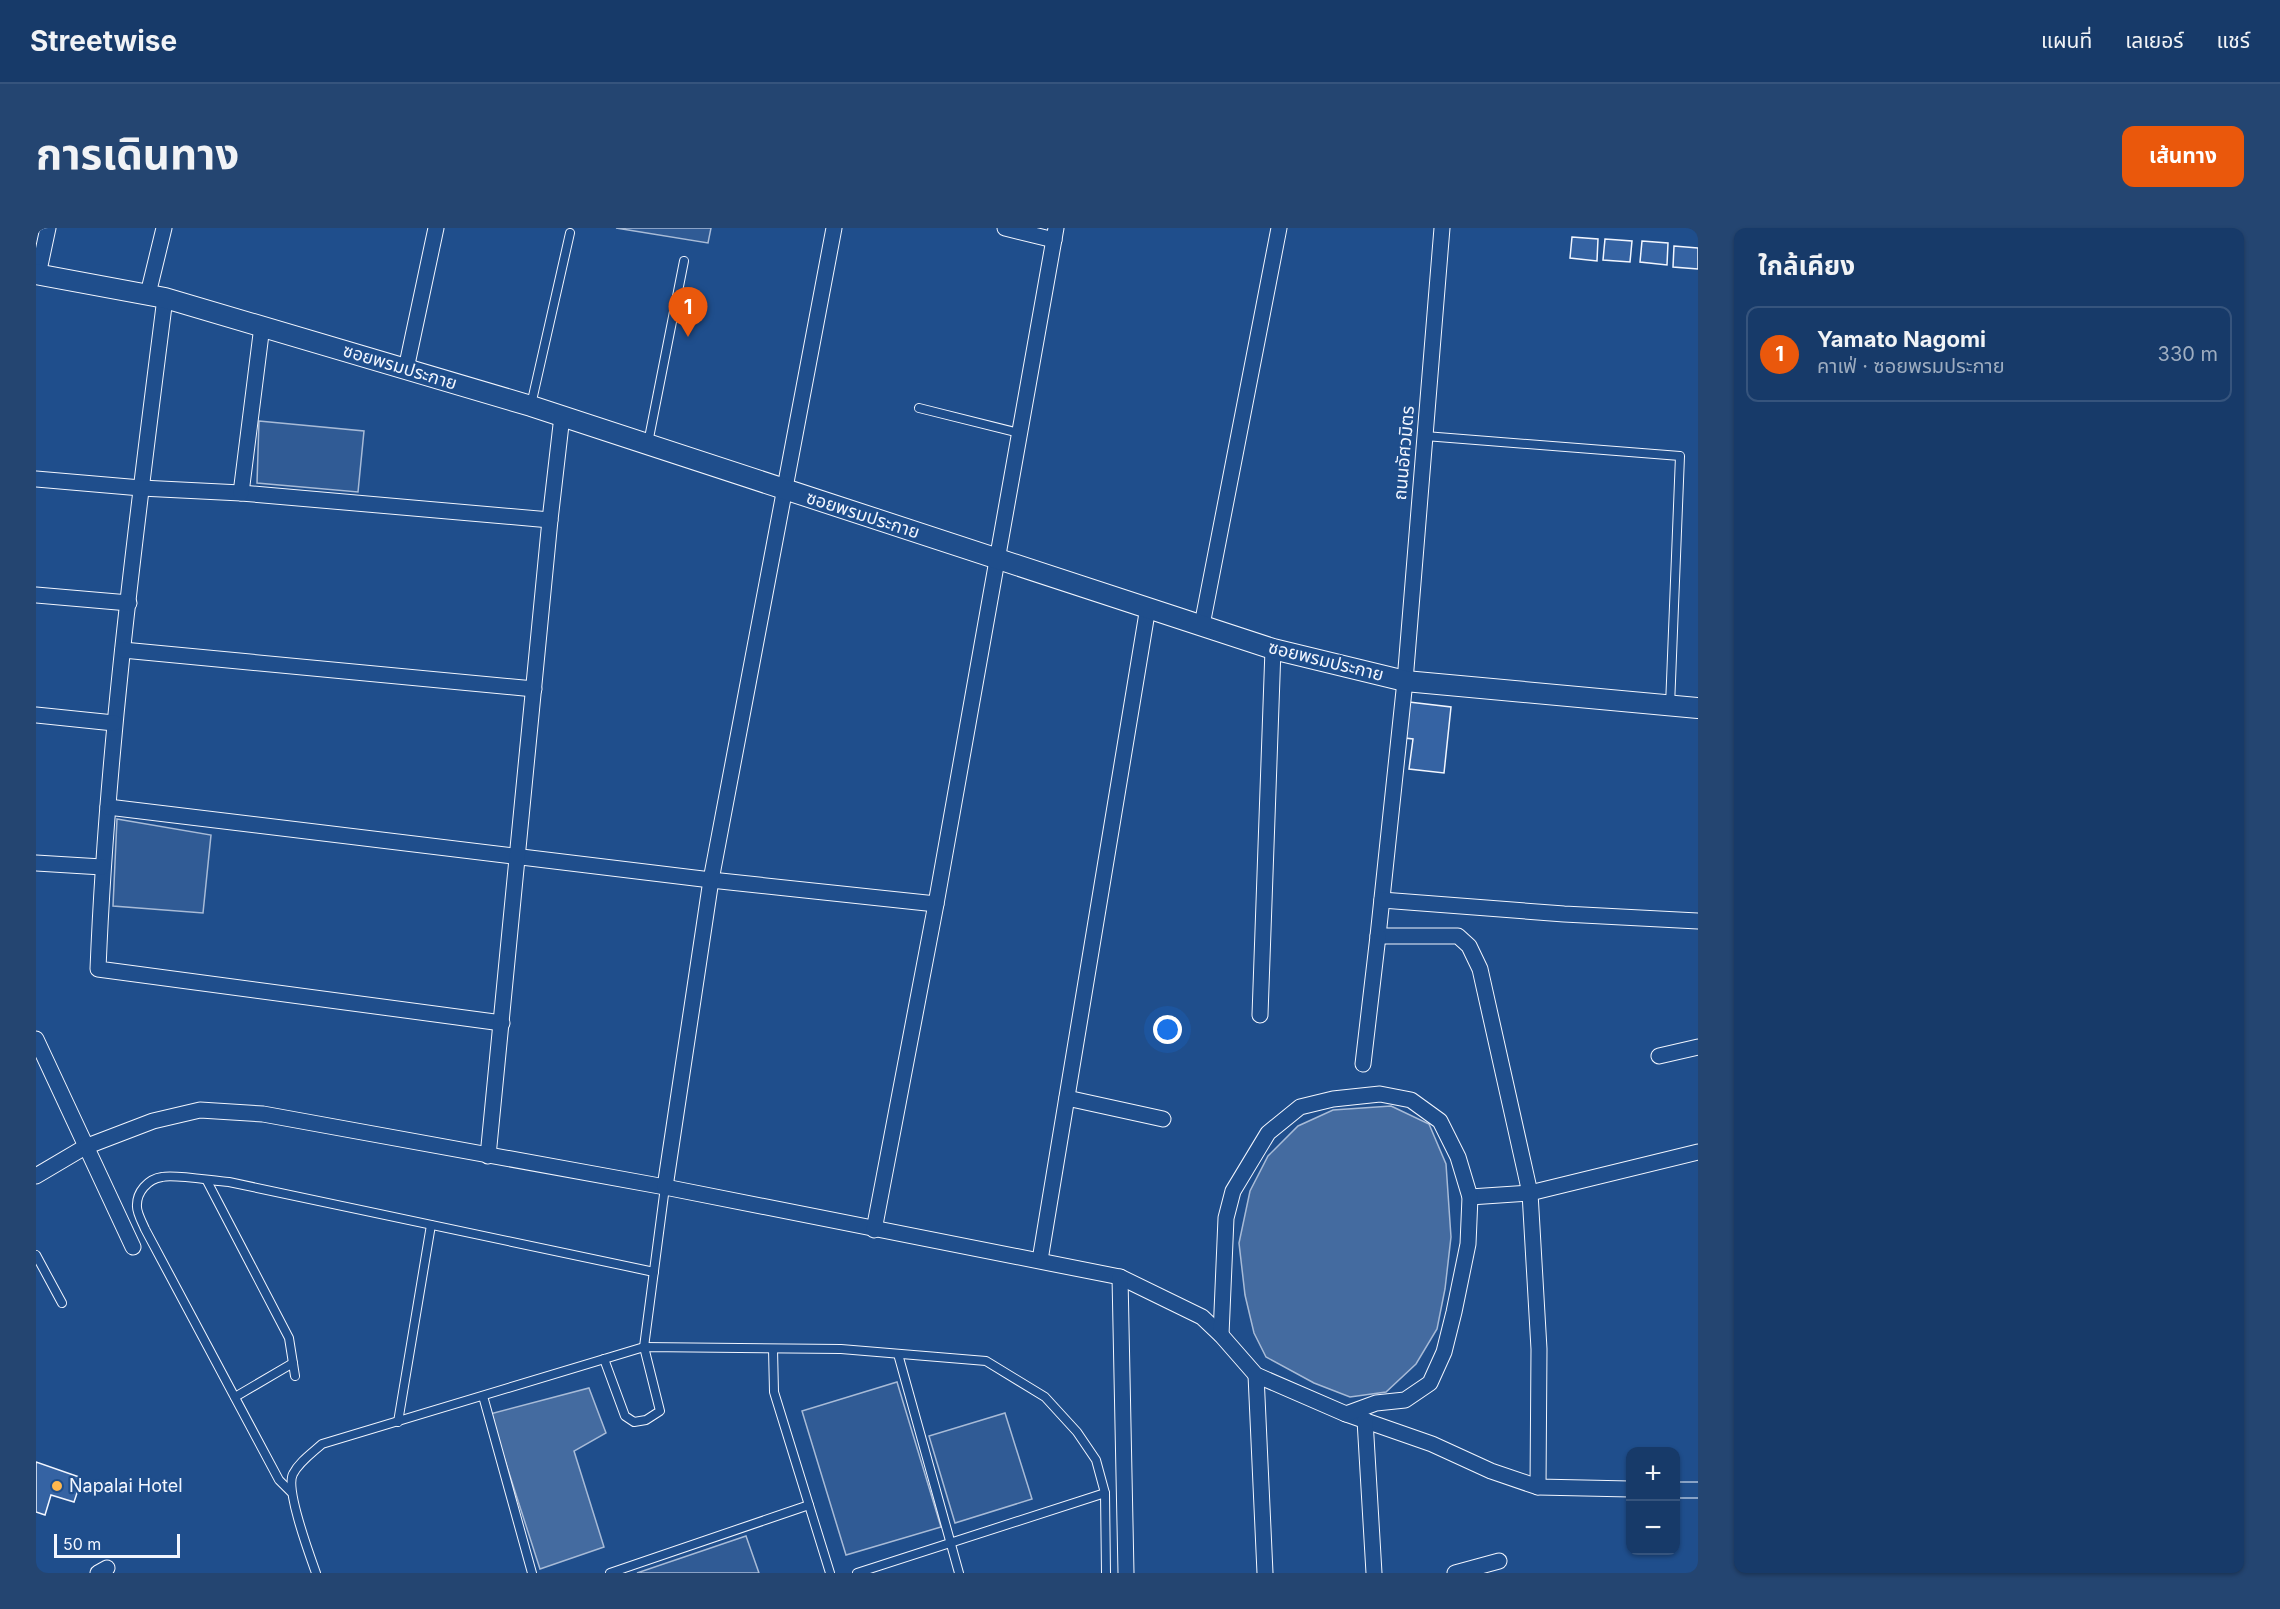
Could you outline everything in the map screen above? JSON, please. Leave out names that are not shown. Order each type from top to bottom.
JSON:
[{"type":"street","points":[[37,274],[48,228]]},
{"type":"street","points":[[164,228],[141,488],[114,723],[102,867],[98,969],[502,1023]]},
{"type":"street","points":[[406,369],[436,228]]},
{"type":"street","points":[[665,1187],[711,880],[834,228]]},
{"type":"street","points":[[874,1230],[936,904],[1055,234],[1005,228]]},
{"type":"street","points":[[1202,625],[1279,228]]},
{"type":"street","name":"ถนนอัศวมิตร","points":[[1364,1064],[1405,681],[1442,228]]},
{"type":"street","name":"ซอยพรมประกาย","points":[[37,274],[157,296],[531,406],[1273,649],[1405,681],[1698,708]]},
{"type":"street","points":[[241,493],[262,326]]},
{"type":"street","points":[[488,1156],[562,416]]},
{"type":"street","points":[[36,479],[141,488],[241,493],[550,520]]},
{"type":"street","points":[[36,595],[129,603]]},
{"type":"street","points":[[1040,1260],[1148,607]]},
{"type":"street","points":[[1260,1015],[1273,649]]},
{"type":"street","points":[[123,650],[534,689]]},
{"type":"street","points":[[36,715],[114,723]]},
{"type":"street","points":[[108,807],[711,880],[936,904]]},
{"type":"street","points":[[36,863],[102,867]]},
{"type":"street","points":[[1382,900],[1564,915],[1698,921]]},
{"type":"street","points":[[1378,936],[1458,936],[1469,946],[1480,969],[1530,1193],[1539,1349],[1538,1487]]},
{"type":"street","points":[[36,1039],[133,1247]]},
{"type":"street","points":[[1659,1056],[1698,1047]]},
{"type":"street","points":[[1221,1335],[1226,1218],[1233,1191],[1268,1133],[1300,1107],[1333,1099],[1380,1094],[1411,1100],[1440,1121],[1458,1157],[1470,1197],[1468,1244],[1454,1312],[1444,1352],[1430,1383],[1405,1400],[1376,1403],[1346,1414]]},
{"type":"street","points":[[1067,1098],[1163,1119]]},
{"type":"street","points":[[36,1176],[85,1147],[153,1121],[200,1110],[263,1114],[665,1187],[874,1230],[1040,1260],[1120,1277],[1202,1317],[1256,1375],[1346,1414],[1432,1444],[1491,1471],[1538,1487],[1626,1489]]},
{"type":"street","points":[[1470,1197],[1530,1193],[1698,1152]]},
{"type":"street","points":[[1120,1277],[1126,1573]]},
{"type":"street","points":[[1256,1375],[1265,1573]]},
{"type":"street","points":[[1365,1420],[1374,1573]]},
{"type":"street","points":[[1680,1490],[1698,1490]]},
{"type":"street","points":[[1455,1573],[1499,1561]]},
{"type":"lane","points":[[531,406],[570,233]]},
{"type":"lane","points":[[648,444],[684,261]]},
{"type":"lane","points":[[919,408],[1019,433]]},
{"type":"lane","points":[[1425,436],[1680,456],[1670,706]]},
{"type":"lane","points":[[291,1492],[279,1480],[145,1229],[137,1208],[139,1194],[145,1185],[163,1176],[229,1182],[654,1272]]},
{"type":"lane","points":[[207,1180],[289,1338],[295,1376]]},
{"type":"lane","points":[[604,1359],[625,1416],[634,1422],[646,1420],[660,1411],[644,1347],[665,1187]]},
{"type":"lane","points":[[398,1422],[431,1225]]},
{"type":"lane","points":[[36,1255],[62,1303]]},
{"type":"lane","points":[[316,1573],[291,1492],[292,1476],[306,1458],[322,1444],[644,1347],[841,1349],[986,1361],[1045,1397],[1077,1432],[1096,1460],[1105,1492],[1106,1573]]},
{"type":"lane","points":[[773,1349],[774,1392],[830,1573]]},
{"type":"lane","points":[[898,1354],[959,1573]]},
{"type":"lane","points":[[235,1397],[293,1363]]},
{"type":"lane","points":[[483,1396],[532,1573]]},
{"type":"lane","points":[[857,1573],[1105,1492]]},
{"type":"lane","points":[[610,1573],[809,1505]]},
{"type":"shaded area","points":[[616,228],[711,228],[708,243]]},
{"type":"shaded area","points":[[259,421],[364,431],[358,492],[257,483]]},
{"type":"shaded area","points":[[117,819],[211,835],[203,913],[113,906]]},
{"type":"shaded area","points":[[1391,1106],[1429,1124],[1446,1164],[1451,1237],[1445,1289],[1437,1329],[1416,1364],[1386,1392],[1350,1397],[1314,1383],[1266,1357],[1254,1333],[1245,1295],[1239,1243],[1250,1191],[1268,1156],[1298,1126],[1333,1110]]},
{"type":"shaded area","points":[[897,1382],[941,1527],[846,1555],[802,1411]]},
{"type":"shaded area","points":[[589,1388],[606,1433],[574,1451],[604,1547],[540,1569],[490,1414]]},
{"type":"shaded area","points":[[1005,1413],[1032,1499],[955,1523],[929,1436]]},
{"type":"shaded area","points":[[746,1536],[759,1573],[637,1573]]},
{"type":"building","points":[[1572,237],[1598,239],[1597,261],[1570,258]]},
{"type":"building","points":[[1605,239],[1632,241],[1630,262],[1603,260]]},
{"type":"building","points":[[1642,241],[1668,243],[1667,265],[1640,262]]},
{"type":"building","points":[[1674,246],[1698,248],[1698,269],[1673,267]]},
{"type":"building","points":[[1409,702],[1451,707],[1444,773],[1409,769],[1413,739],[1405,738]]},
{"type":"building","name":"Napalai Hotel","points":[[36,1462],[82,1478],[74,1502],[51,1495],[45,1515],[36,1512]]},
{"type":"place","name":"Yamato Nagomi","points":[[688,337]]},
{"type":"place","name":"Napalai Hotel","points":[[57,1486]]}]
